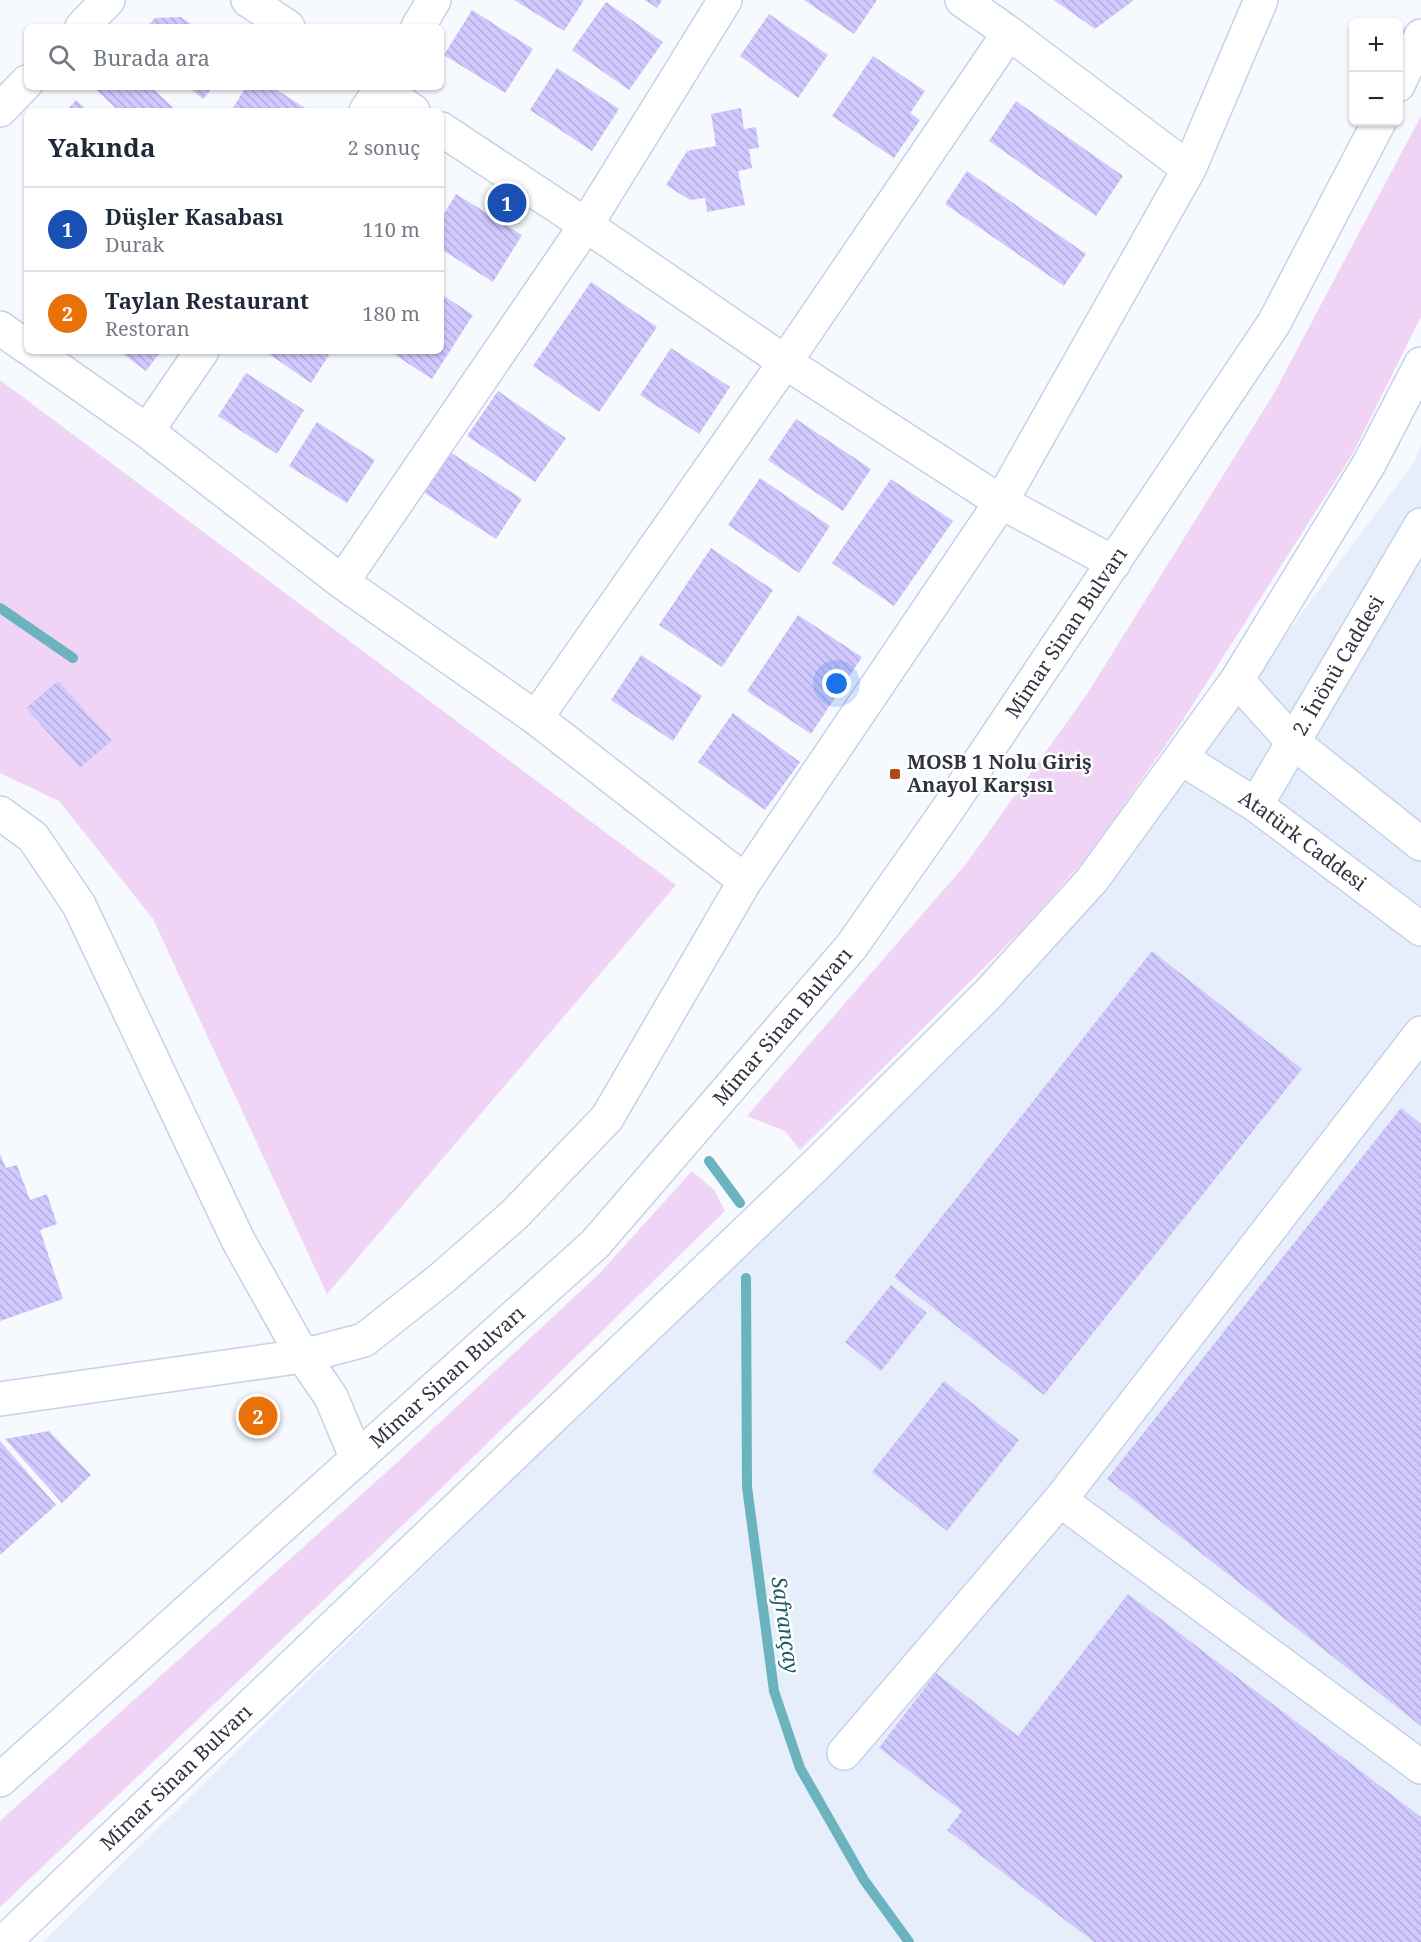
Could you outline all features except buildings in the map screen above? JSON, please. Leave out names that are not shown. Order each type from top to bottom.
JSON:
[{"type":"main road","points":[[85,24],[108,0]]},
{"type":"main road","points":[[248,0],[284,24]]},
{"type":"main road","points":[[420,24],[434,0]]},
{"type":"main road","points":[[342,582],[586,225],[725,0]]},
{"type":"main road","points":[[962,0],[1010,33],[1189,169]]},
{"type":"main road","points":[[0,1399],[303,1356],[364,1340],[441,1279],[514,1215],[607,1118],[745,880],[1001,502],[1189,169],[1261,0]]},
{"type":"main road","points":[[536,718],[785,362],[1010,33]]},
{"type":"main road","points":[[1403,76],[1421,36]]},
{"type":"main road","points":[[0,110],[24,85]]},
{"type":"main road","points":[[377,94],[407,108]]},
{"type":"main road","name":"Mimar Sinan Bulvarı","points":[[0,1780],[595,1245],[843,956],[948,809],[1274,323],[1377,126]]},
{"type":"main road","points":[[444,131],[586,225],[785,362],[1001,502],[1114,563]]},
{"type":"main road","points":[[0,328],[24,345]]},
{"type":"main road","points":[[37,354],[147,431],[342,582],[536,718],[745,880]]},
{"type":"main road","points":[[147,431],[200,354]]},
{"type":"main road","name":"Mimar Sinan Bulvarı","points":[[4,1942],[814,1167],[989,993],[1092,880],[1237,680],[1369,464],[1421,363]]},
{"type":"main road","name":"2. İnönü Caddesi","points":[[1256,806],[1421,525]]},
{"type":"main road","points":[[1237,680],[1293,742],[1421,844]]},
{"type":"main road","name":"Atatürk Caddesi","points":[[1181,758],[1256,806],[1421,929]]},
{"type":"main road","points":[[0,813],[33,837],[79,905],[238,1240],[303,1356],[331,1397],[357,1459]]},
{"type":"main road","points":[[844,1753],[1060,1500],[1421,1033]]},
{"type":"main road","points":[[1060,1500],[1421,1767]]},
{"type":"shaded area","points":[[1421,116],[1421,317],[1353,453],[1181,723],[1089,855],[1026,926],[800,1150],[785,1131],[747,1116],[966,864],[1089,691],[1273,395]]},
{"type":"shaded area","points":[[0,380],[676,885],[327,1294],[153,919],[59,801],[0,773]]},
{"type":"shaded area","points":[[1421,444],[1421,1942],[43,1942],[1062,937],[1414,462]]},
{"type":"shaded area","points":[[692,1171],[715,1191],[725,1211],[426,1503],[0,1907],[0,1821],[392,1467],[599,1274]]},
{"type":"waterway","name":"Safrançay","points":[[0,608],[73,658]]},
{"type":"waterway","name":"Safrançay","points":[[709,1161],[740,1203]]},
{"type":"waterway","name":"Safrançay","points":[[746,1278],[747,1487],[774,1691],[800,1768],[864,1880],[909,1942]]},
{"type":"place","name":"Düşler Kasabası","points":[[507,203]]},
{"type":"place","name":"MOSB 1 Nolu Giriş Anayol Karşısı","points":[[895,774]]},
{"type":"place","name":"Taylan Restaurant","points":[[258,1416]]}]
